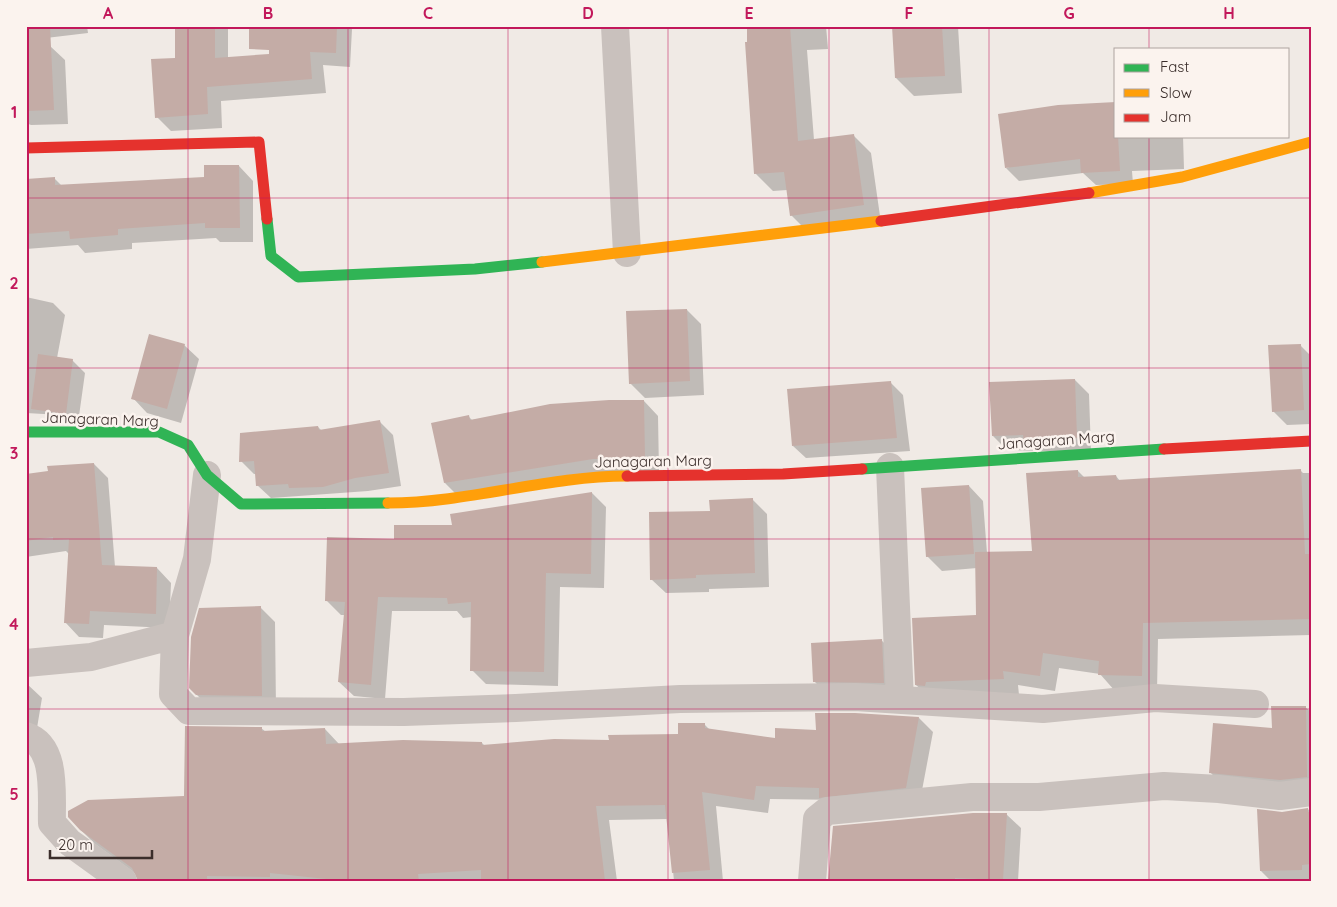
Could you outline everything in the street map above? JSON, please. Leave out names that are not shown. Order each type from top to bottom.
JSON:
[{"type":"street","points":[[615,26],[627,253]]},
{"type":"street","points":[[26,148],[260,142],[271,256],[298,277],[475,269],[627,253],[1061,198],[1182,177],[1311,142]]},
{"type":"street","name":"Janagaran Marg","points":[[26,432],[159,432],[188,445],[207,475],[241,504],[410,503],[590,476],[783,474],[1311,441]]},
{"type":"street","points":[[890,467],[900,700]]},
{"type":"street","points":[[207,475],[197,559],[175,635],[173,694],[189,711],[404,712],[680,699],[807,697],[855,697],[1043,709],[1155,698],[1255,704]]},
{"type":"street","points":[[26,662],[91,657],[175,635]]},
{"type":"street","points":[[26,736],[34,738],[46,754],[50,776],[52,823],[69,842],[123,881]]},
{"type":"street","points":[[812,881],[817,819],[827,811],[972,797],[1039,797],[1164,786],[1219,789],[1280,796],[1311,792]]},
{"type":"building","points":[[26,26],[50,26],[54,110],[26,111]]},
{"type":"building","points":[[175,26],[215,26],[215,58],[269,54],[269,50],[249,49],[249,26],[337,26],[336,53],[310,52],[312,79],[207,87],[208,114],[155,118],[151,59],[175,58]]},
{"type":"building","points":[[747,26],[790,26],[798,141],[854,134],[864,205],[790,216],[784,172],[754,174],[745,42],[747,42]]},
{"type":"building","points":[[892,26],[942,26],[945,76],[895,78]]},
{"type":"building","points":[[1114,102],[1114,138],[1118,138],[1120,171],[1081,173],[1080,159],[1005,168],[998,114],[1058,105]]},
{"type":"building","points":[[204,165],[239,165],[240,228],[205,228],[205,223],[118,229],[118,235],[70,239],[69,231],[26,234],[26,179],[55,177],[55,185],[204,177]]},
{"type":"building","points":[[687,309],[690,381],[629,384],[626,311]]},
{"type":"building","points":[[149,334],[185,344],[167,409],[131,399]]},
{"type":"building","points":[[1301,344],[1304,410],[1272,412],[1268,345]]},
{"type":"building","points":[[38,354],[73,359],[66,414],[31,409]]},
{"type":"building","points":[[1075,379],[1077,438],[1024,442],[1023,435],[992,436],[989,382]]},
{"type":"building","points":[[891,381],[897,438],[792,446],[787,389]]},
{"type":"building","points":[[644,400],[645,459],[593,459],[444,483],[431,423],[469,415],[470,420],[550,404]]},
{"type":"building","points":[[380,420],[389,473],[355,478],[323,487],[289,488],[288,484],[256,486],[254,461],[239,462],[240,433],[318,426],[319,430]]},
{"type":"building","points":[[94,463],[102,565],[157,567],[156,614],[90,611],[89,624],[64,623],[69,539],[53,540],[53,537],[26,541],[26,474],[48,471],[47,466]]},
{"type":"building","points":[[1301,469],[1305,554],[1311,554],[1311,619],[1143,623],[1142,676],[1098,675],[1099,661],[1043,653],[1040,676],[1003,671],[1004,679],[926,682],[925,686],[915,685],[912,618],[976,615],[975,552],[1032,551],[1026,473],[1078,470],[1078,477],[1116,475],[1117,480]]},
{"type":"building","points":[[969,485],[974,554],[926,557],[921,488]]},
{"type":"building","points":[[592,492],[591,574],[546,573],[544,672],[470,671],[471,602],[448,604],[447,598],[378,597],[371,685],[338,682],[345,602],[325,601],[327,537],[394,539],[394,525],[452,525],[450,514]]},
{"type":"building","points":[[753,498],[755,573],[696,575],[696,578],[650,580],[649,512],[710,511],[709,500]]},
{"type":"building","points":[[261,606],[262,696],[196,695],[189,688],[191,637],[199,608]]},
{"type":"building","points":[[882,639],[884,683],[813,682],[811,643]]},
{"type":"building","points":[[1271,706],[1306,706],[1307,777],[1280,780],[1209,773],[1213,723],[1272,728]]},
{"type":"building","points":[[815,713],[855,713],[919,717],[906,788],[819,798],[819,788],[756,786],[754,800],[702,792],[710,870],[672,873],[665,805],[596,806],[605,881],[481,881],[481,870],[418,874],[419,881],[345,881],[270,873],[270,877],[207,876],[207,881],[138,881],[132,868],[80,830],[68,817],[68,811],[88,800],[184,796],[185,726],[262,727],[262,731],[325,728],[326,744],[403,740],[482,742],[482,745],[554,739],[609,740],[608,735],[678,734],[678,723],[705,723],[705,728],[775,738],[775,728],[816,730]]},
{"type":"building","points":[[1308,808],[1308,812],[1311,812],[1311,864],[1302,865],[1302,870],[1260,871],[1257,809],[1282,812]]},
{"type":"building","points":[[973,813],[1007,813],[1003,880],[955,878],[955,881],[828,881],[833,826]]},
{"type":"traffic: fast","points":[[267,219],[271,256],[298,277],[475,269],[542,262]]},
{"type":"traffic: fast","points":[[26,432],[159,432],[188,445],[207,475],[241,504],[388,503]]},
{"type":"traffic: fast","points":[[862,469],[1164,449]]},
{"type":"traffic: slow","points":[[1089,193],[1182,177],[1311,142]]},
{"type":"traffic: slow","points":[[542,262],[881,221]]},
{"type":"traffic: slow","points":[[388,503],[448,499],[567,480],[627,476]]},
{"type":"traffic: jam","points":[[26,148],[259,142],[267,219]]},
{"type":"traffic: jam","points":[[881,221],[1089,193]]},
{"type":"traffic: jam","points":[[1164,449],[1311,441]]},
{"type":"traffic: jam","points":[[627,476],[783,474],[862,469]]}]
